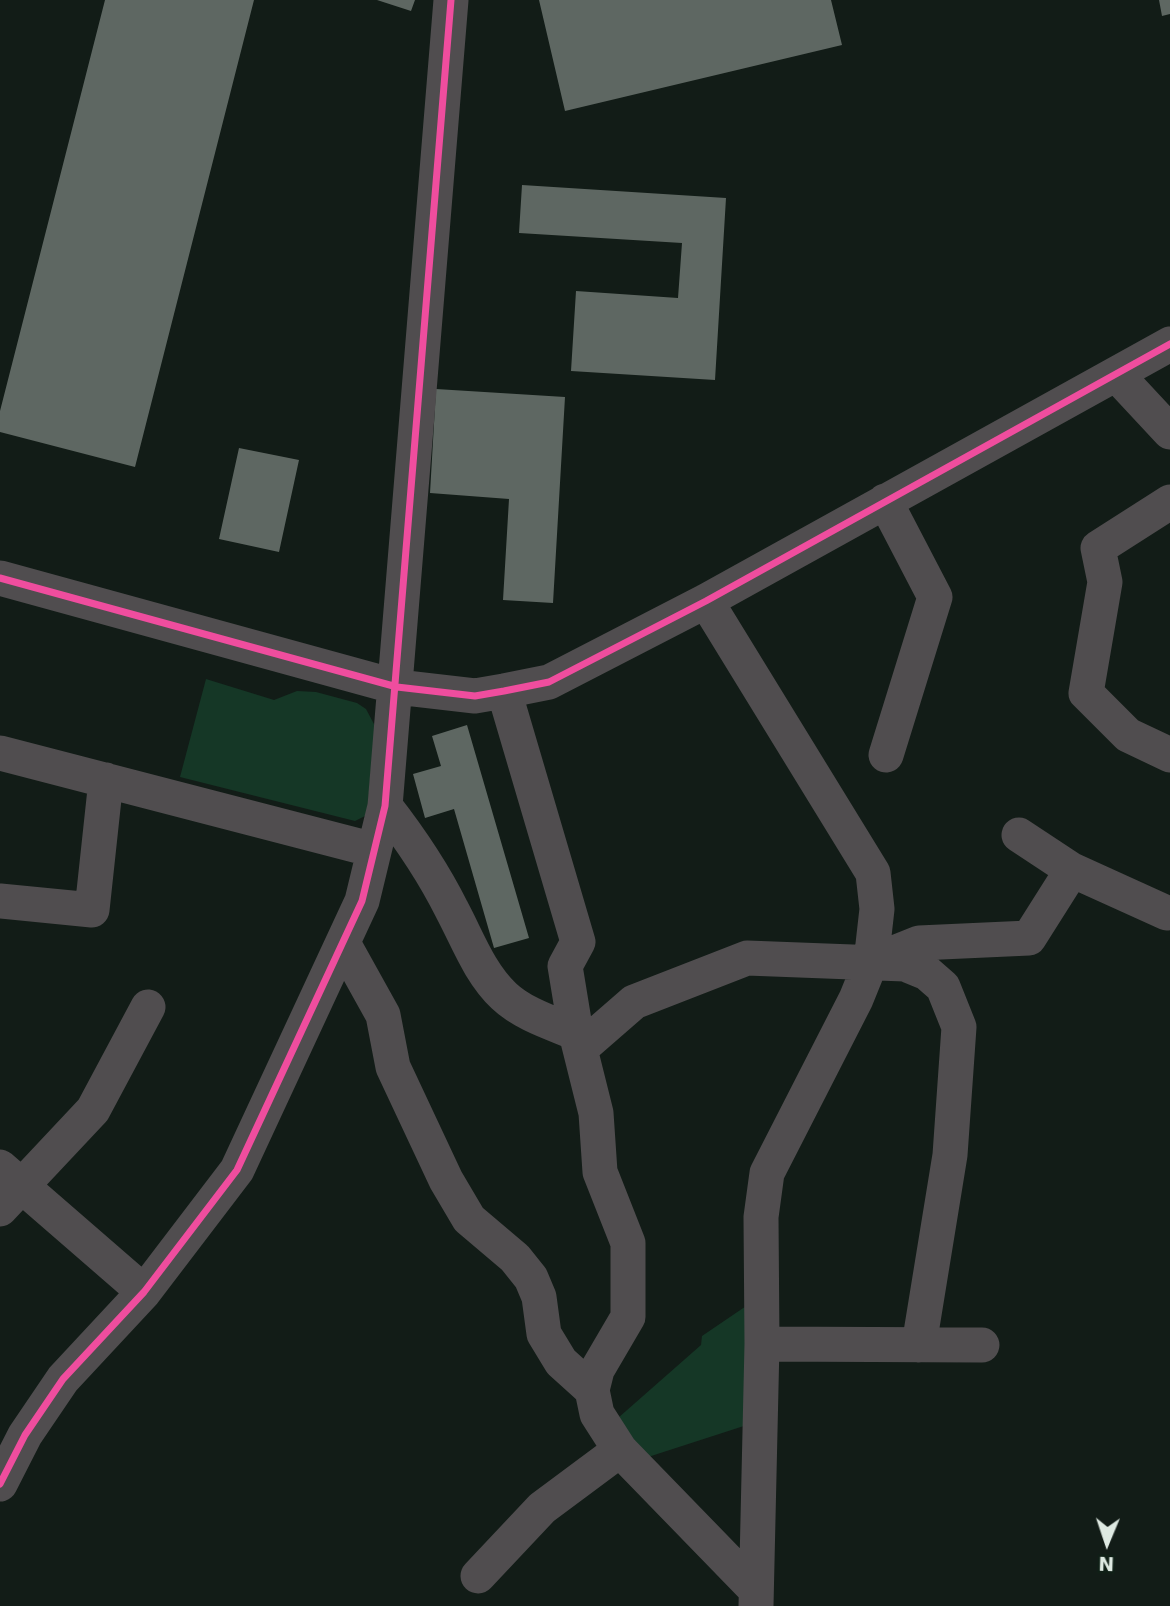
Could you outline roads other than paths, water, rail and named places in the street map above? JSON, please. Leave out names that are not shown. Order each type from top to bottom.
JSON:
[{"type":"street","points":[[0,1484],[25,1435],[63,1379],[144,1292],[237,1170],[362,901],[385,806],[397,687],[451,0]]},
{"type":"street","points":[[0,578],[397,687],[475,696],[504,691],[549,681],[706,601],[1170,344]]},
{"type":"street","points":[[1116,374],[1170,432]]},
{"type":"street","points":[[885,501],[935,597],[886,755]]},
{"type":"street","points":[[1170,502],[1098,548],[1105,582],[1086,693],[1128,735],[1170,755]]},
{"type":"street","points":[[706,601],[873,873],[877,909],[871,962],[856,999],[767,1173],[761,1217],[762,1344],[755,1597]]},
{"type":"street","points":[[504,691],[578,942],[565,966],[578,1041],[596,1113],[600,1172],[628,1243],[628,1317],[597,1370],[592,1390],[597,1414],[620,1450],[755,1597]]},
{"type":"street","points":[[0,753],[374,850]]},
{"type":"street","points":[[0,901],[92,911],[106,780]]},
{"type":"street","points":[[385,806],[402,827],[451,907],[482,971],[506,998],[578,1041]]},
{"type":"street","points":[[1019,835],[1072,870],[1167,914]]},
{"type":"street","points":[[871,962],[919,943],[1028,938],[1072,870]]},
{"type":"street","points":[[343,943],[383,1015],[393,1067],[446,1180],[469,1219],[515,1258],[531,1278],[539,1297],[544,1334],[561,1362],[592,1390]]},
{"type":"street","points":[[578,1041],[634,1002],[747,958],[905,964],[927,973],[943,987],[959,1027],[950,1155],[919,1345]]},
{"type":"street","points":[[144,1292],[7,1187],[93,1110],[148,1007]]},
{"type":"street","points":[[762,1344],[982,1345]]},
{"type":"street","points":[[478,1576],[542,1508],[620,1450]]}]
